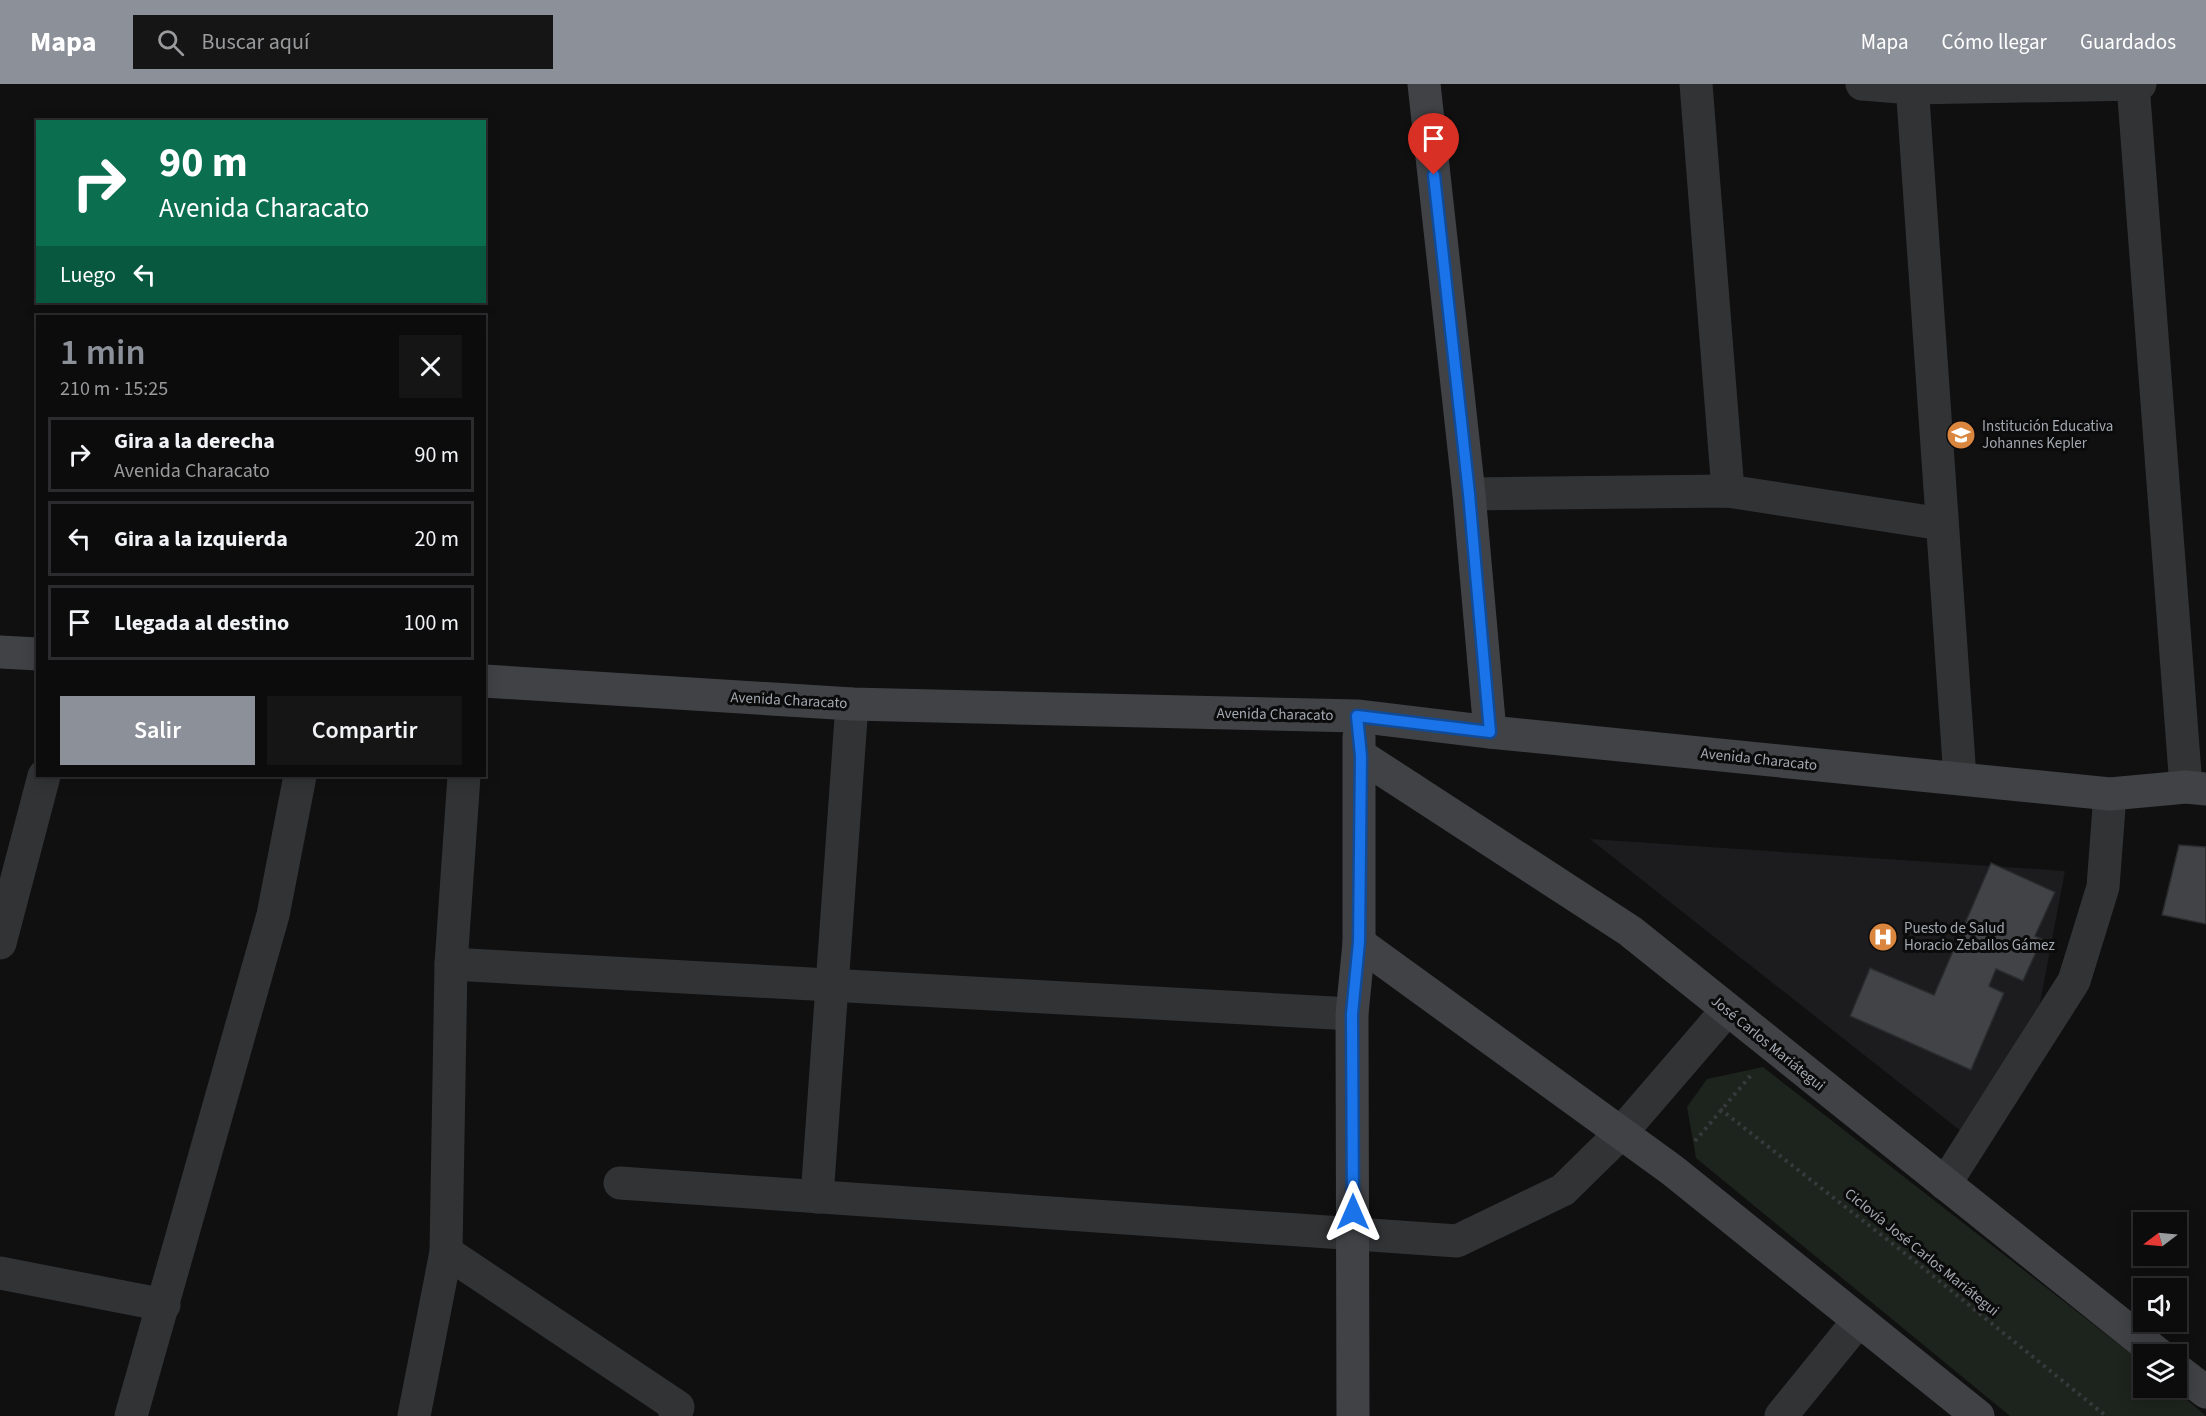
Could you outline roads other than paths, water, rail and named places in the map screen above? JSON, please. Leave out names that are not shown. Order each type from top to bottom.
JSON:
[{"type":"street","points":[[1424,84],[1469,494],[1490,732]]},
{"type":"street","points":[[1696,84],[1728,491]]},
{"type":"street","points":[[1862,84],[1912,86],[2140,84]]},
{"type":"street","points":[[2133,84],[2196,788]]},
{"type":"street","points":[[1912,86],[1960,778]]},
{"type":"street","points":[[1469,494],[1728,491],[1942,524]]},
{"type":"street","points":[[0,652],[36,654]]},
{"type":"street","name":"Avenida Characato","points":[[486,681],[852,704],[1357,716],[1490,732],[2110,794],[2196,788]]},
{"type":"street","points":[[817,1197],[852,704]]},
{"type":"street","points":[[1353,1416],[1352,1014],[1359,942],[1361,756],[1357,716]]},
{"type":"street","name":"José Carlos Mariátegui","points":[[1361,756],[1630,931],[1774,1049],[2145,1344]]},
{"type":"street","points":[[0,943],[44,777]]},
{"type":"street","points":[[131,1416],[273,915],[300,777]]},
{"type":"street","points":[[414,1416],[446,1252],[451,964],[464,777]]},
{"type":"street","points":[[1945,1184],[2074,981],[2103,887],[2110,794]]},
{"type":"street","points":[[1359,942],[1672,1170],[1978,1416]]},
{"type":"street","points":[[451,964],[1352,1014]]},
{"type":"street","points":[[620,1183],[1457,1241],[1563,1190],[1621,1132],[1727,1010]]},
{"type":"street","points":[[446,1252],[678,1407],[675,1416]]},
{"type":"street","points":[[0,1273],[164,1305]]},
{"type":"street","points":[[1781,1416],[1859,1320]]},
{"type":"street","points":[[2187,1377],[2206,1392]]},
{"type":"place","name":"Institución Educativa Johannes Kepler","points":[[1961,435]]},
{"type":"place","name":"Puesto de Salud Horacio Zeballos Gámez","points":[[1883,937]]}]
